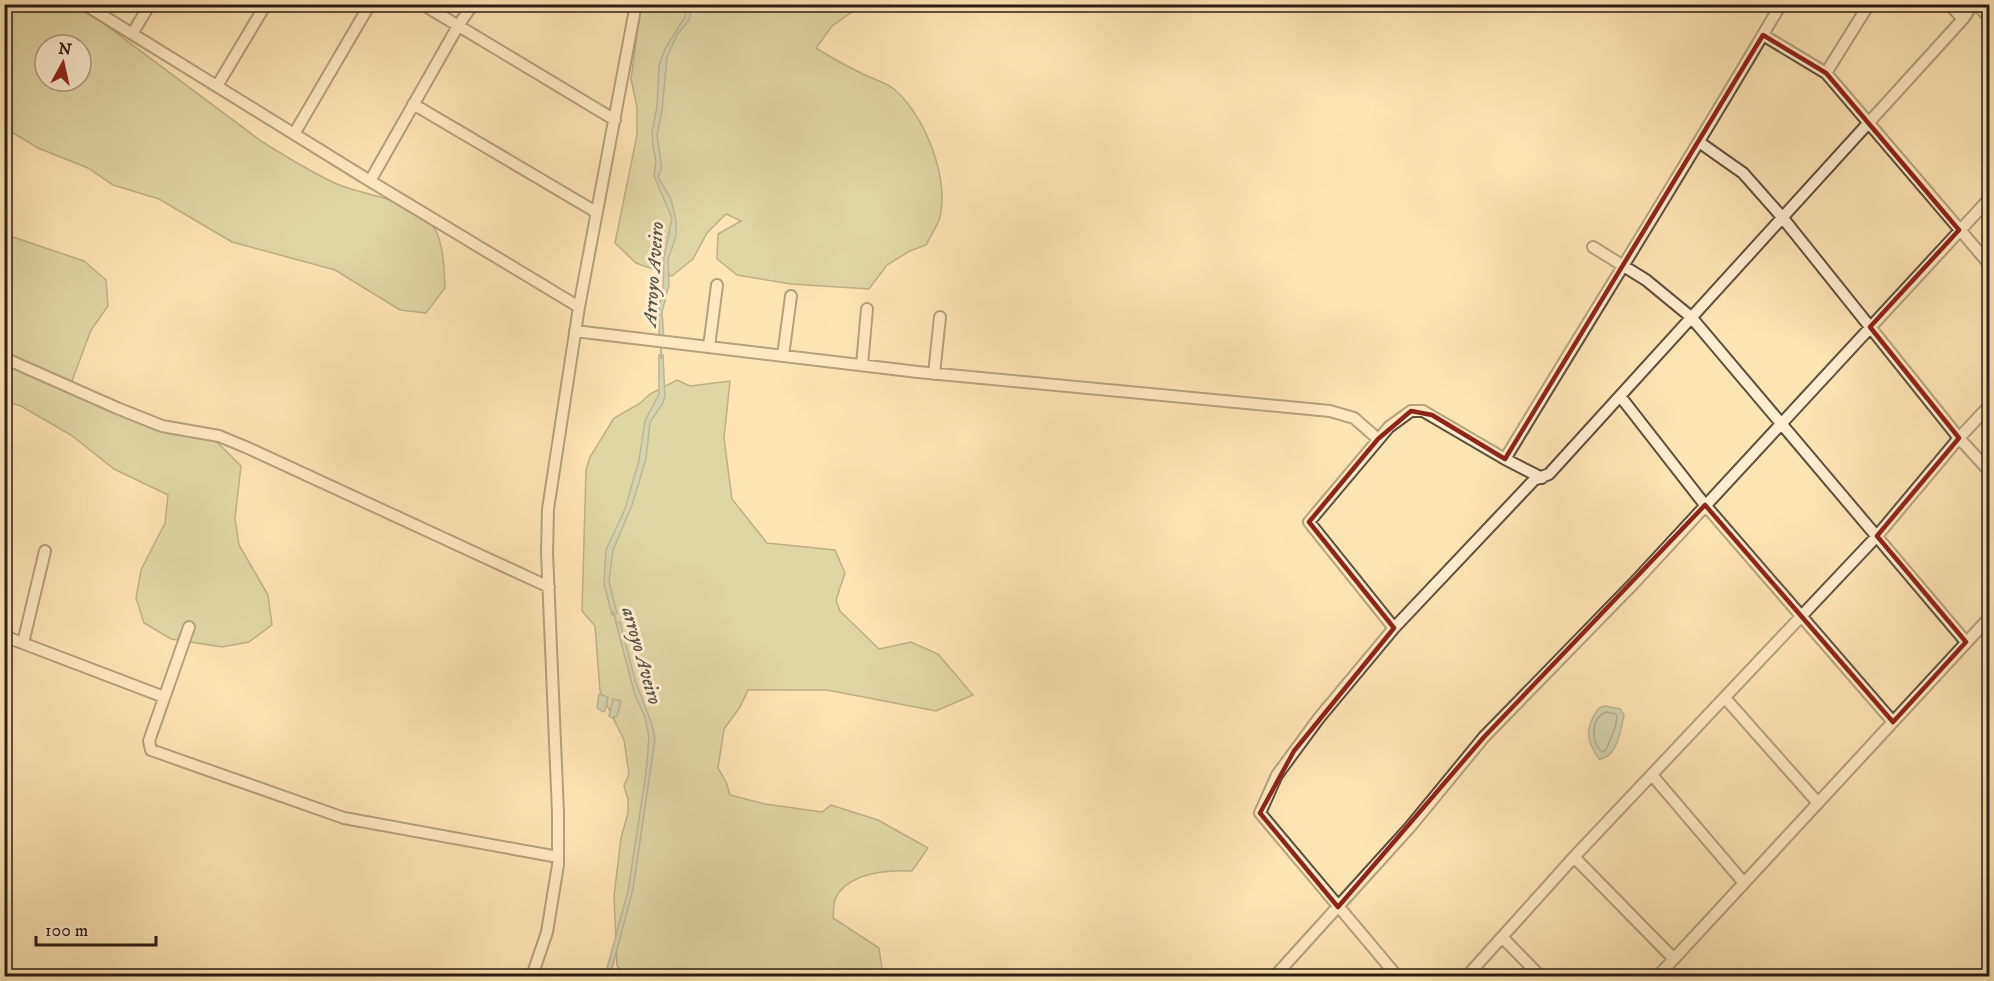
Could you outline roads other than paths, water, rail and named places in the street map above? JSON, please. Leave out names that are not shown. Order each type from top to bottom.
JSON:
[{"type":"main road","points":[[1979,4],[1989,16]]},
{"type":"street","points":[[84,4],[370,181],[579,306]]},
{"type":"street","points":[[132,34],[150,4]]},
{"type":"street","points":[[217,86],[266,4]]},
{"type":"street","points":[[294,134],[370,4]]},
{"type":"street","points":[[422,4],[615,120]]},
{"type":"street","points":[[370,181],[458,26],[473,4]]},
{"type":"street","points":[[532,976],[547,932],[558,857],[548,509],[579,306],[636,4]]},
{"type":"street","points":[[1505,459],[1781,4]]},
{"type":"street","points":[[1826,73],[1869,4]]},
{"type":"street","points":[[1949,4],[1963,19]]},
{"type":"street","points":[[1396,976],[1260,813],[1277,775],[1394,628],[1534,480],[1550,474],[1963,19],[1973,4]]},
{"type":"street","points":[[1763,35],[1826,73],[1989,265]]},
{"type":"street","points":[[413,104],[596,212]]},
{"type":"street","points":[[1699,142],[1743,173],[1782,217],[1959,438],[1989,472]]},
{"type":"street","points":[[1275,976],[1410,827],[1484,737],[1634,583],[1989,198]]},
{"type":"street","points":[[1593,247],[1646,280],[1691,317],[1966,642]]},
{"type":"street","points":[[709,347],[717,285]]},
{"type":"street","points":[[783,356],[790,296]]},
{"type":"street","points":[[862,365],[867,309]]},
{"type":"street","points":[[934,374],[940,317]]},
{"type":"street","points":[[575,330],[934,374],[1330,411],[1354,418],[1378,439]]},
{"type":"street","points":[[4,358],[162,426],[219,436],[248,448],[549,587]]},
{"type":"street","points":[[1620,396],[1705,505],[1893,722]]},
{"type":"street","points":[[1467,976],[1574,857],[1877,536],[1989,405]]},
{"type":"street","points":[[1394,628],[1309,522],[1378,439],[1398,419],[1411,411],[1423,411],[1505,459],[1542,477]]},
{"type":"street","points":[[23,643],[45,551]]},
{"type":"street","points":[[1658,976],[1989,617]]},
{"type":"street","points":[[189,627],[149,741],[150,750],[344,818],[558,857]]},
{"type":"street","points":[[4,636],[164,697]]},
{"type":"street","points":[[1725,698],[1818,803]]},
{"type":"street","points":[[1652,775],[1744,883]]},
{"type":"street","points":[[1574,857],[1674,959]]},
{"type":"street","points":[[1503,938],[1540,976]]},
{"type":"water","points":[[688,5],[692,5],[689,20],[677,35],[667,57],[662,111],[657,135],[661,162],[658,177],[671,199],[676,221],[676,236],[668,260],[669,285],[662,312],[664,339],[661,340],[659,306],[663,292],[664,257],[672,218],[654,176],[656,161],[652,132],[657,107],[659,65],[665,49],[685,17]]},
{"type":"water","points":[[659,355],[663,355],[665,396],[650,422],[646,459],[632,505],[613,550],[609,582],[617,614],[612,615],[604,584],[606,550],[625,509],[639,460],[645,421],[659,394]]},
{"type":"water","points":[[620,622],[635,680],[655,739],[633,889],[610,976],[605,976],[628,891],[646,773],[649,737],[616,623]]},
{"type":"water","points":[[599,694],[608,697],[603,712],[597,708]]},
{"type":"water","points":[[613,699],[621,701],[617,716],[612,718],[609,716]]},
{"type":"water","points":[[1605,706],[1620,709],[1624,715],[1620,735],[1614,749],[1610,754],[1599,759],[1591,745],[1588,733],[1591,721],[1599,708]]},
{"type":"waterway","name":"arroyo Aveiro","points":[[661,349],[661,358]]},
{"type":"waterway","name":"arroyo Aveiro","points":[[613,612],[617,624]]},
{"type":"water label","name":"Arroyo Aveiro","points":[[654,274]]}]
